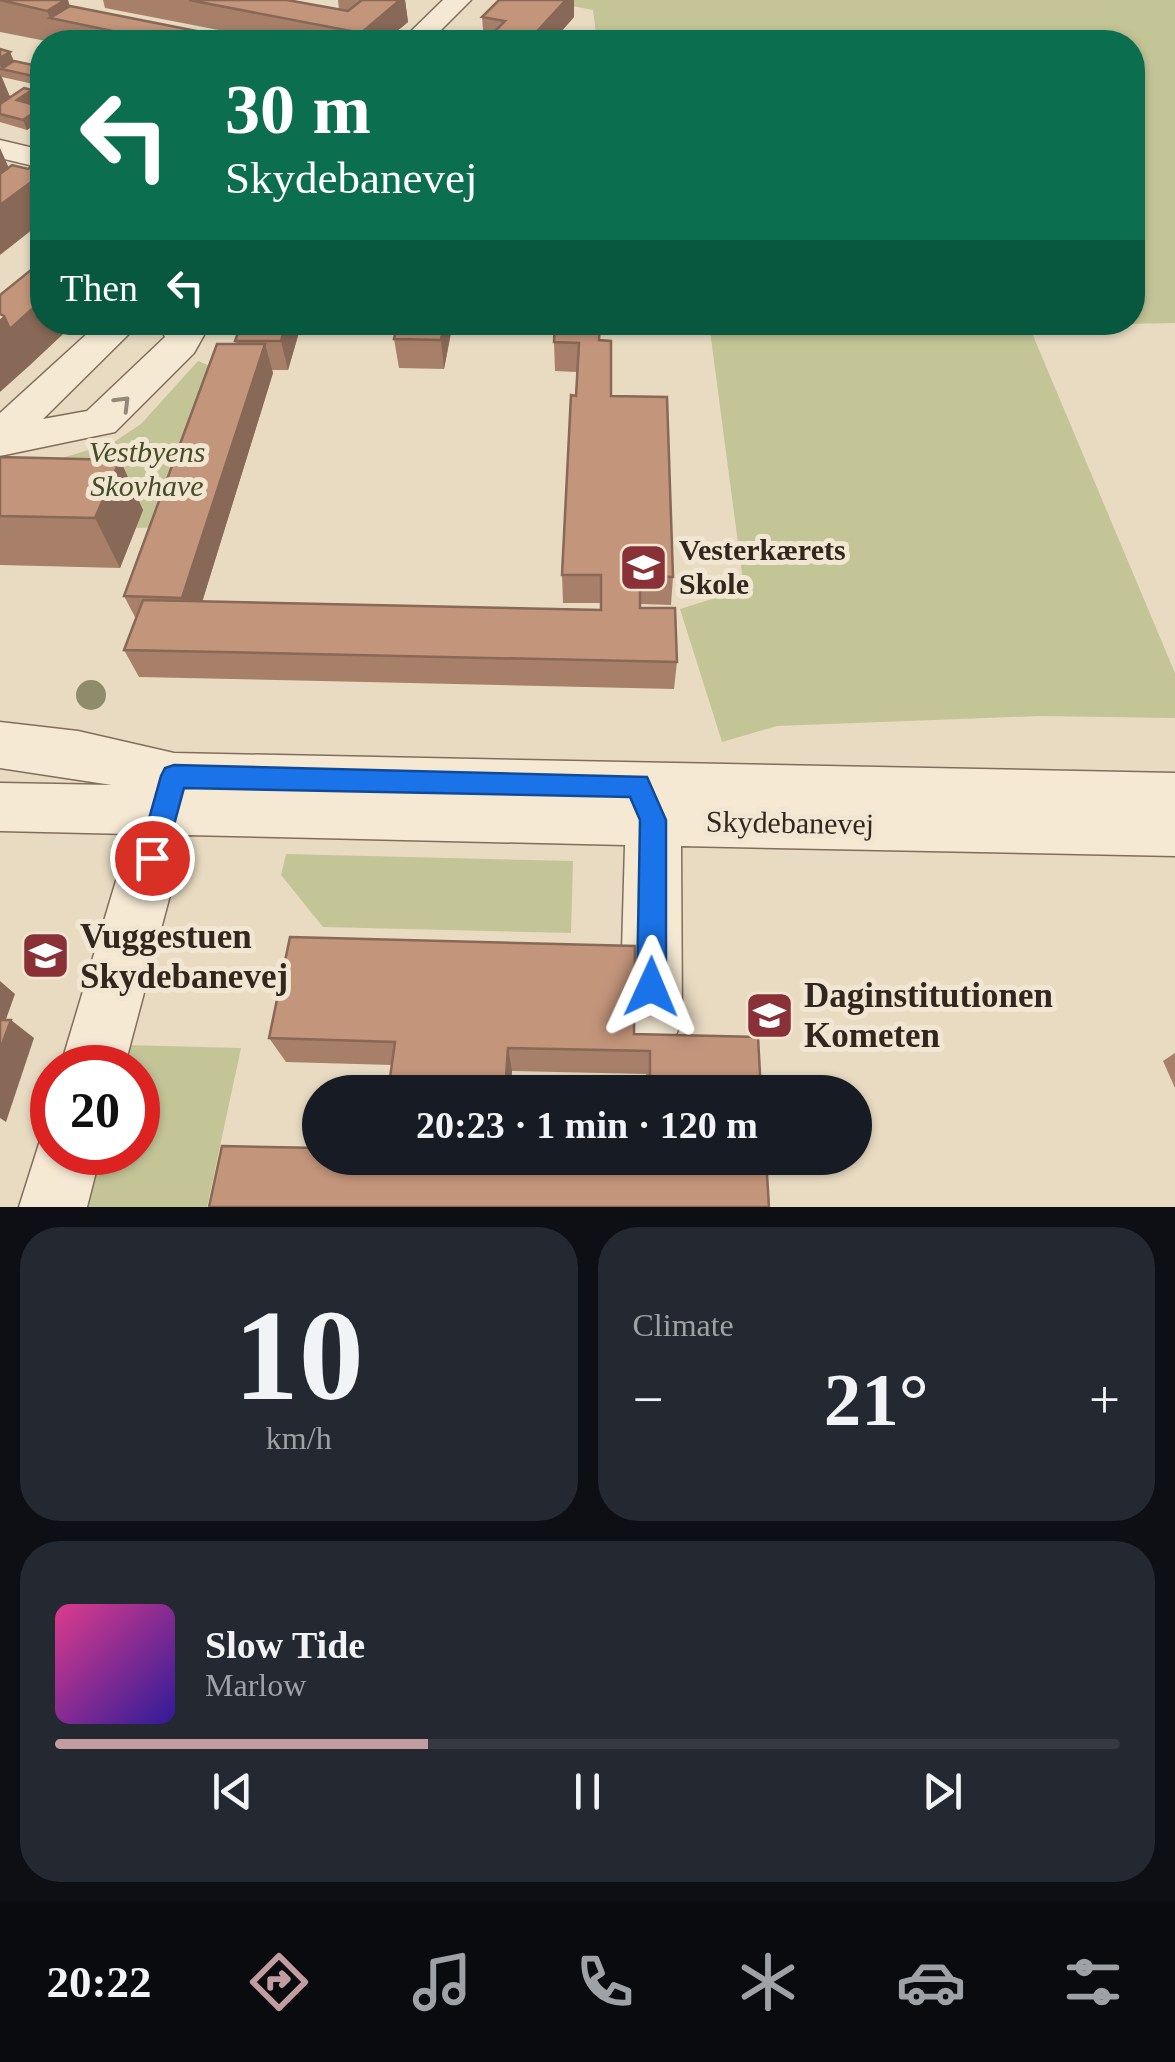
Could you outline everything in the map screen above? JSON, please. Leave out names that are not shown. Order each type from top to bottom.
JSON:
[{"type":"street","points":[[427,30],[458,0]]},
{"type":"street","points":[[0,149],[30,158]]},
{"type":"street","points":[[14,185],[30,172]]},
{"type":"street","points":[[0,439],[108,335]]},
{"type":"street","points":[[0,439],[81,429],[113,413],[180,344],[184,335]]},
{"type":"street","name":"Skydebanevej","points":[[0,746],[78,754],[170,793]]},
{"type":"street","points":[[0,772],[170,793],[99,1045]]},
{"type":"street","name":"Skydebanevej","points":[[0,807],[170,793],[646,803],[1169,822]]},
{"type":"street","points":[[646,803],[651,1020]]},
{"type":"street","points":[[53,1207],[62,1175]]},
{"type":"green space","points":[[539,0],[1175,0],[1175,323],[1145,324],[1145,30],[596,30],[593,10]]},
{"type":"green space","points":[[711,335],[1033,335],[1175,673],[1175,718],[1039,716],[777,726],[722,742],[680,609],[744,589]]},
{"type":"green space","name":"Vestbyens Skovhave","points":[[198,361],[226,373],[172,527],[136,528],[17,472],[114,442],[141,424]]},
{"type":"green space","points":[[286,854],[573,861],[571,933],[323,927],[281,875]]},
{"type":"green space","points":[[160,1046],[241,1048],[207,1207],[80,1207],[89,1175],[160,1175]]},
{"type":"building","points":[[0,0],[65,0],[47,11]]},
{"type":"building","points":[[189,0],[287,0],[348,11],[362,0],[400,0],[365,30],[345,30]]},
{"type":"building","points":[[499,0],[566,0],[538,30],[496,30],[505,21],[482,17]]},
{"type":"building","points":[[70,6],[191,30],[108,30],[50,18]]},
{"type":"building","points":[[14,61],[30,64],[30,75],[1,69]]},
{"type":"building","points":[[24,88],[30,90],[17,100],[30,104],[30,115],[23,120],[0,114],[0,104]]},
{"type":"building","points":[[12,165],[28,169],[30,183],[0,205],[0,174]]},
{"type":"building","points":[[30,271],[30,311],[10,329],[0,314],[0,295]]},
{"type":"building","points":[[237,335],[283,335],[281,341],[235,341]]},
{"type":"building","points":[[395,335],[442,335],[441,340],[394,339]]},
{"type":"building","points":[[554,335],[599,335],[599,340],[611,341],[611,396],[667,397],[673,577],[640,576],[640,608],[675,608],[677,662],[124,650],[143,600],[601,610],[601,575],[562,575],[571,395],[576,396],[579,343],[554,342]]},
{"type":"building","points":[[217,344],[265,344],[182,598],[124,596]]},
{"type":"building","points":[[0,457],[120,460],[95,518],[0,516]]},
{"type":"building","points":[[290,937],[635,946],[634,1034],[758,1037],[760,1075],[650,1075],[650,1051],[508,1048],[506,1075],[390,1075],[395,1042],[269,1038]]},
{"type":"building","points":[[0,1020],[11,1020],[0,1050]]},
{"type":"building","points":[[222,1146],[302,1148],[302,1175],[767,1175],[769,1207],[209,1207]]},
{"type":"place","name":"Vesterkærets Skole","points":[[644,567]]},
{"type":"place","name":"Vuggestuen Skydebanevej","points":[[45,956]]},
{"type":"place","name":"Daginstitutionen Kometen","points":[[769,1015]]},
{"type":"route","points":[[152,858],[174,776],[638,786],[653,820],[651,987]]}]
